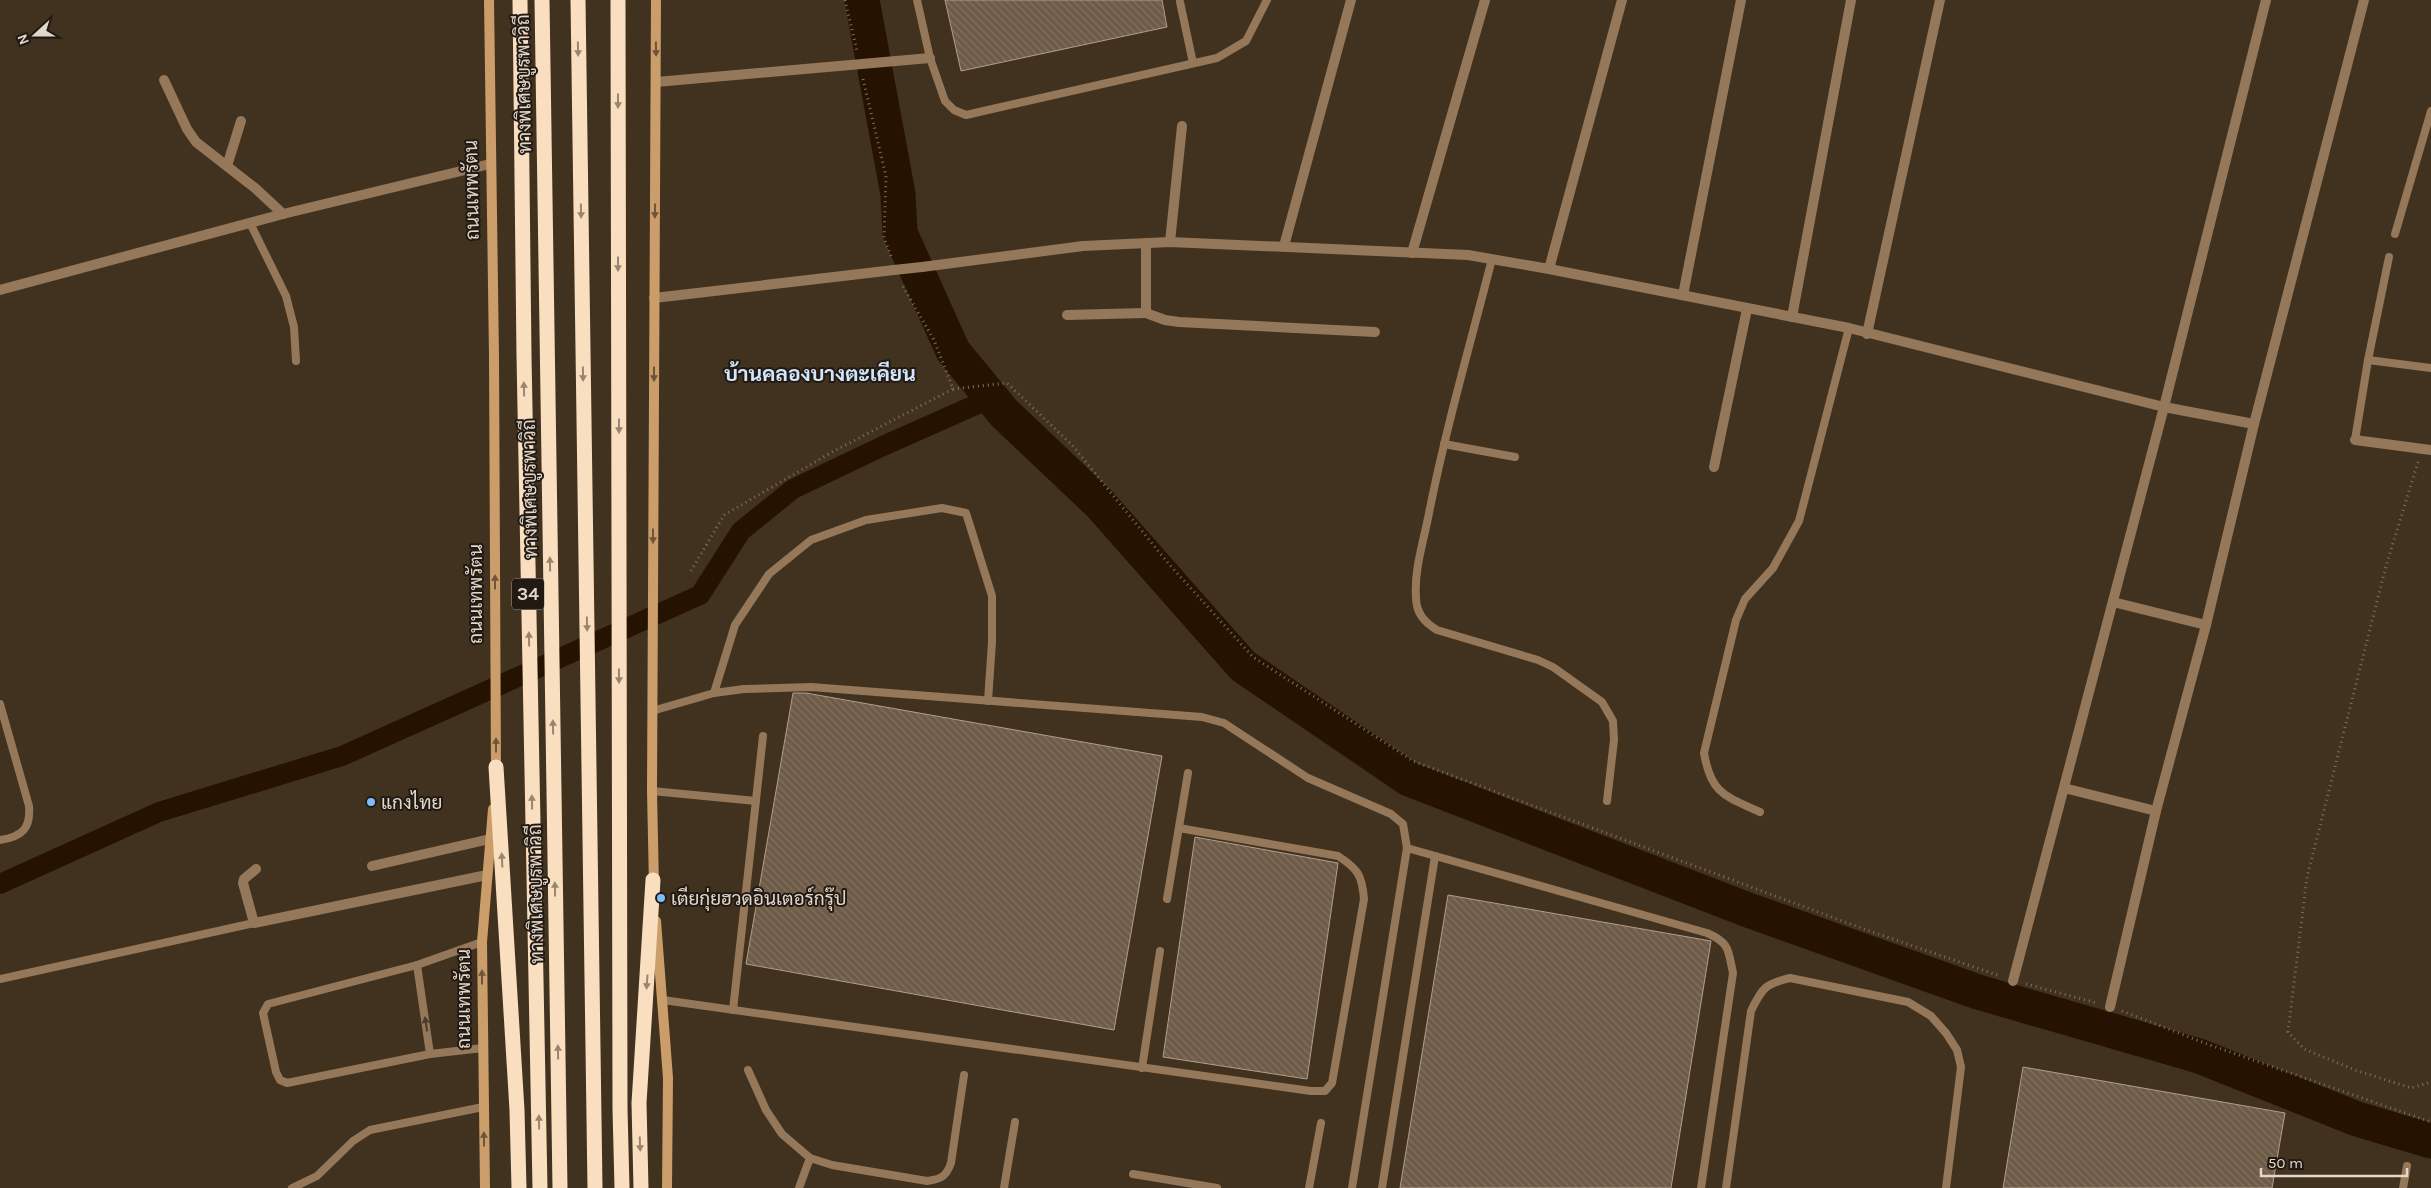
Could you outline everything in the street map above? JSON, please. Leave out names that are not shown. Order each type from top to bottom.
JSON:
[{"type":"highway","name":"34","points":[[520,0],[524,356],[540,1188]]},
{"type":"highway","name":"ทางพิเศษบูรพาวิถี","points":[[542,0],[560,1188]]},
{"type":"highway","points":[[578,0],[595,1188]]},
{"type":"highway","points":[[618,0],[620,1109],[622,1188]]},
{"type":"highway","points":[[496,767],[517,1100],[519,1188]]},
{"type":"highway","points":[[641,1188],[639,1103],[653,880]]},
{"type":"main road","name":"ถนนเทพรัตน","points":[[485,1188],[482,942],[496,767],[494,357],[489,0]]},
{"type":"main road","points":[[656,0],[652,791],[653,880],[668,1078],[667,1188]]},
{"type":"street","points":[[1284,246],[1351,0]]},
{"type":"street","points":[[1412,252],[1485,0]]},
{"type":"street","points":[[1548,269],[1622,0]]},
{"type":"street","points":[[1683,295],[1741,0]]},
{"type":"street","points":[[1792,317],[1851,0]]},
{"type":"street","points":[[1867,334],[1940,0]]},
{"type":"street","points":[[2013,981],[2164,407],[2266,0]]},
{"type":"street","points":[[2110,1007],[2156,811],[2206,624],[2254,424],[2364,0]]},
{"type":"street","points":[[656,82],[864,70],[884,62],[930,58]]},
{"type":"street","points":[[164,80],[187,129],[196,142],[228,166],[284,214]]},
{"type":"street","points":[[228,166],[241,121]]},
{"type":"street","points":[[1170,242],[1182,126]]},
{"type":"street","points":[[0,290],[284,214],[490,164]]},
{"type":"street","points":[[654,298],[922,268],[1083,246],[1170,242],[1412,252],[1492,259],[1849,328],[2164,407],[2254,424]]},
{"type":"street","points":[[1146,243],[1146,313]]},
{"type":"street","points":[[1714,468],[1747,309]]},
{"type":"street","points":[[1067,314],[1146,313],[1165,320],[1179,322],[1375,332]]},
{"type":"street","points":[[2355,440],[2427,450]]},
{"type":"street","points":[[2113,602],[2206,624]]},
{"type":"street","points":[[2064,788],[2156,811]]},
{"type":"street","points":[[372,866],[490,839]]},
{"type":"street","points":[[256,869],[244,879],[243,883],[254,923],[487,875]]},
{"type":"lane","points":[[917,0],[930,58],[945,101],[954,110],[966,115],[1217,58],[1246,41],[1267,0]]},
{"type":"lane","points":[[1180,2],[1193,63]]},
{"type":"lane","points":[[2395,234],[2431,111]]},
{"type":"lane","points":[[250,223],[286,296],[294,327],[296,361]]},
{"type":"lane","points":[[2355,440],[2368,360],[2389,257]]},
{"type":"lane","points":[[1492,259],[1444,444],[1416,580],[1416,598],[1419,613],[1426,622],[1437,630],[1538,660],[1553,667],[1568,680],[1602,702],[1613,721],[1614,740],[1607,801]]},
{"type":"lane","points":[[1760,812],[1727,796],[1714,786],[1708,775],[1704,753],[1736,620],[1745,599],[1773,568],[1799,521],[1849,328]]},
{"type":"lane","points":[[2368,360],[2431,368]]},
{"type":"lane","points":[[1444,444],[1515,456]]},
{"type":"lane","points":[[714,693],[735,626],[769,574],[811,540],[866,520],[942,508],[966,513],[992,596],[992,642],[988,701]]},
{"type":"lane","points":[[652,711],[714,693],[744,689],[811,687],[1202,717],[1224,723],[1308,778],[1391,814],[1403,824],[1407,848],[1352,1188]]},
{"type":"lane","points":[[0,704],[29,806],[30,822],[26,828],[8,839],[0,840]]},
{"type":"lane","points":[[732,1010],[763,736]]},
{"type":"lane","points":[[1167,899],[1188,773]]},
{"type":"lane","points":[[652,791],[756,801]]},
{"type":"lane","points":[[663,1000],[1142,1068],[1311,1091],[1325,1091],[1332,1083],[1364,899],[1362,880],[1354,867],[1338,856],[1179,828]]},
{"type":"lane","points":[[1407,848],[1698,930],[1722,940],[1728,950],[1733,973],[1701,1188]]},
{"type":"lane","points":[[1382,1188],[1435,856]]},
{"type":"lane","points":[[0,978],[254,923]]},
{"type":"lane","points":[[482,942],[417,965],[268,1004],[263,1013],[276,1072],[280,1080],[287,1083],[430,1054],[483,1048]]},
{"type":"lane","points":[[1142,1068],[1160,951]]},
{"type":"lane","points":[[417,965],[430,1054]]},
{"type":"lane","points":[[1726,1188],[1751,1011],[1760,992],[1776,982],[1790,978],[1908,1002],[1931,1016],[1946,1033],[1957,1050],[1961,1067],[1946,1188]]},
{"type":"lane","points":[[748,1070],[766,1110],[782,1134],[810,1158],[832,1165],[927,1182],[940,1180],[947,1174],[951,1163],[964,1075]]},
{"type":"lane","points":[[292,1188],[317,1176],[353,1141],[370,1130],[484,1107]]},
{"type":"lane","points":[[1004,1188],[1015,1122]]},
{"type":"lane","points":[[1309,1188],[1321,1123]]},
{"type":"lane","points":[[799,1188],[810,1158]]},
{"type":"lane","points":[[2403,1188],[2407,1166]]},
{"type":"lane","points":[[1133,1174],[1217,1188]]},
{"type":"path","points":[[846,0],[858,56]]},
{"type":"path","points":[[864,70],[886,176],[884,238],[896,270],[934,340],[953,389]]},
{"type":"path","points":[[691,572],[724,515],[834,451],[953,389],[1007,383],[1072,445],[1168,563],[1253,657],[1413,761],[1862,928],[2013,981],[2110,1007],[2207,1044],[2431,1122]]},
{"type":"path","points":[[2427,450],[2386,566],[2308,877],[2288,1032],[2304,1048],[2355,1070],[2411,1088],[2431,1082]]},
{"type":"building","points":[[945,0],[1162,0],[1167,27],[961,71]]},
{"type":"building","points":[[793,693],[806,693],[1162,756],[1114,1030],[746,964]]},
{"type":"building","points":[[1195,837],[1338,863],[1307,1079],[1163,1057]]},
{"type":"building","points":[[1448,895],[1711,941],[1671,1188],[1400,1188]]},
{"type":"building","points":[[2023,1067],[2285,1113],[2272,1188],[2003,1188]]},
{"type":"waterway","points":[[862,0],[898,194],[900,233],[953,351],[1004,413],[1100,504],[1243,666],[1409,779],[1748,910],[1978,992],[2199,1056],[2357,1119],[2431,1141]]},
{"type":"waterway","points":[[0,884],[159,812],[342,756],[700,595],[741,531],[793,489],[991,398]]},
{"type":"place","name":"แกงไทย","points":[[371,802]]},
{"type":"place","name":"เตียกุ่ยฮวดอินเตอร์กรุ๊ป","points":[[661,898]]},
{"type":"district","name":"บ้านคลองบางตะเคียน","points":[[820,374]]}]
